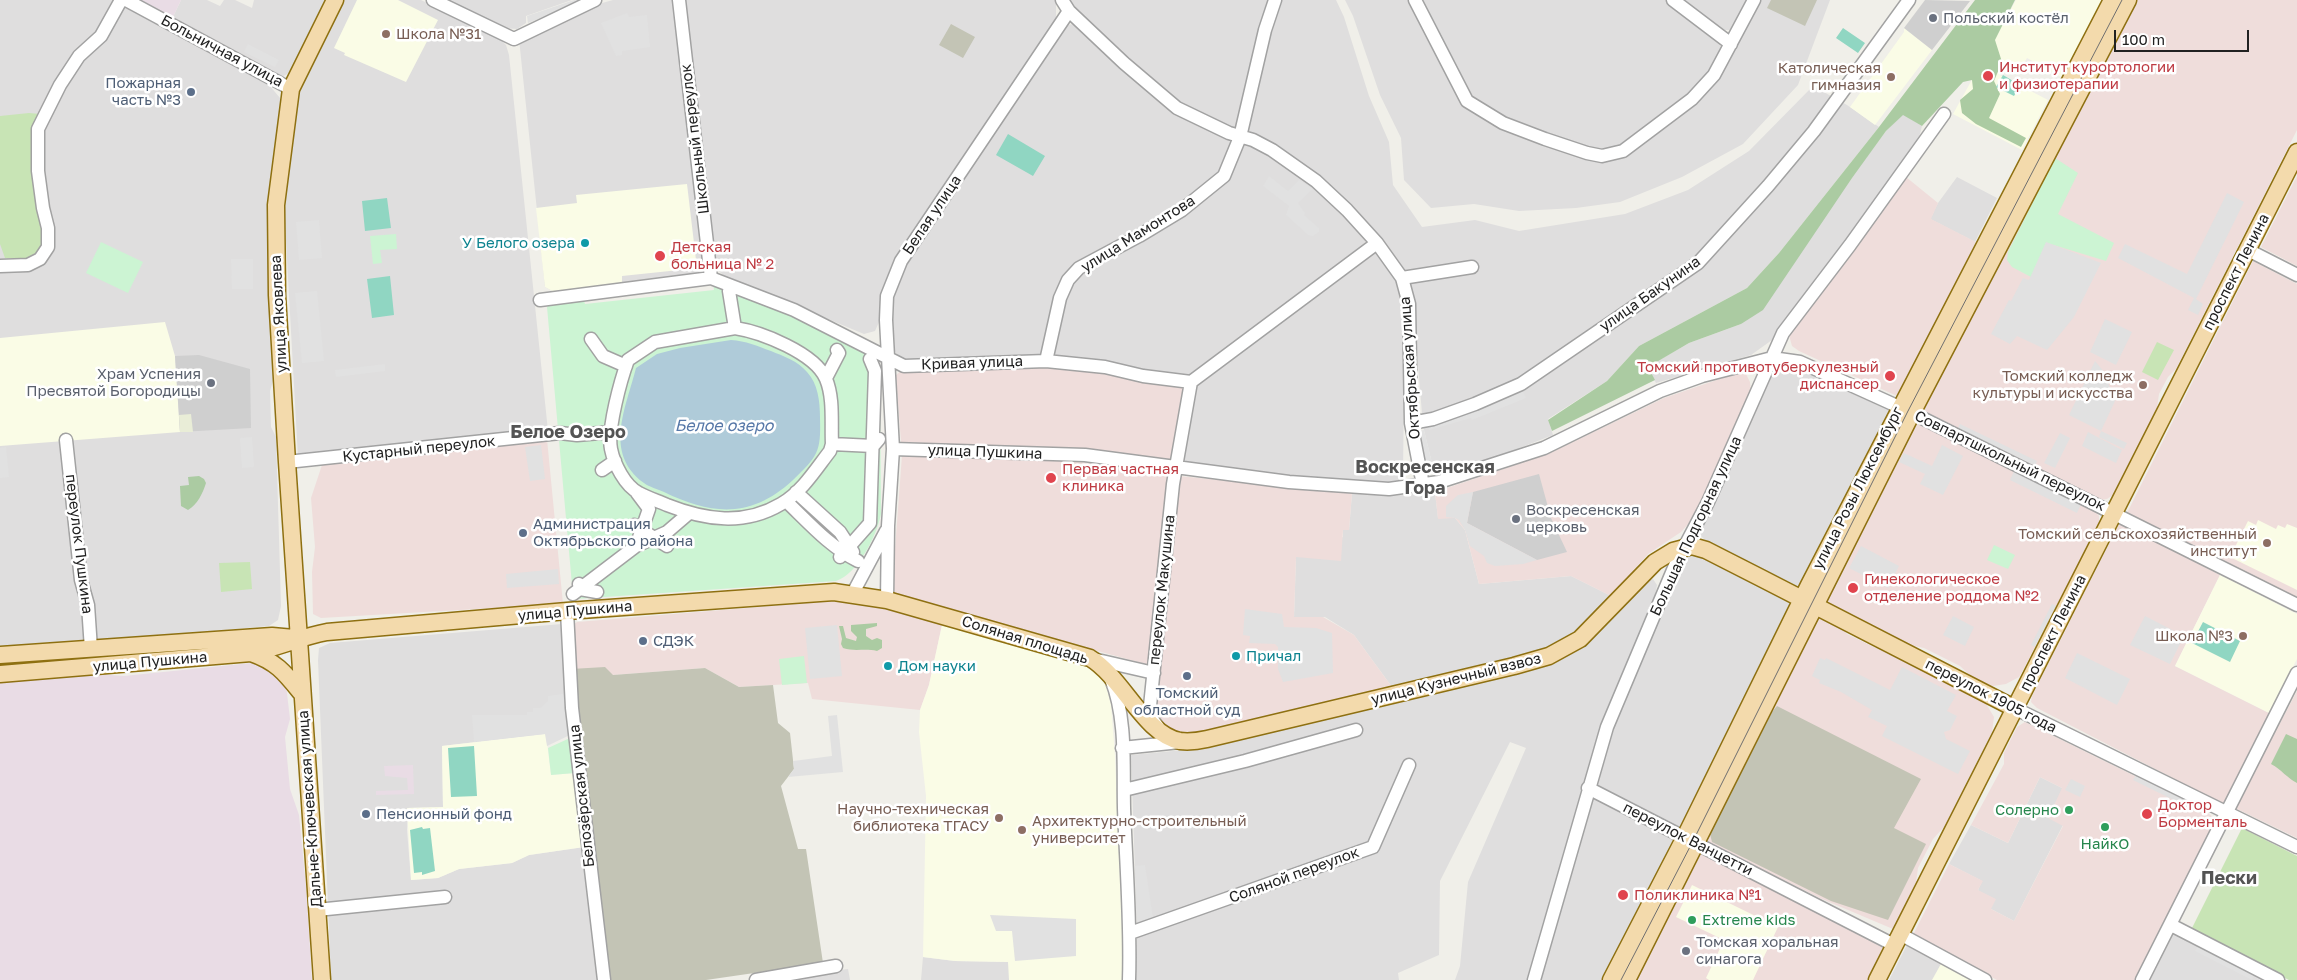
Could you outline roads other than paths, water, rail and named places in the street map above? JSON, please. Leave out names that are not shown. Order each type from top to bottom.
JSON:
[{"type":"main road","name":"улица Яковлева","points":[[298,638],[277,295],[276,205],[291,89],[335,0]]},
{"type":"main road","name":"улица Розы Люксембург","points":[[1627,980],[1691,840],[2112,0]]},
{"type":"main road","name":"улица Розы Люксембург","points":[[1906,410],[2128,0]]},
{"type":"main road","name":"проспект Ленина","points":[[1877,980],[2297,152]]},
{"type":"main road","name":"переулок 1905 года","points":[[1684,547],[1706,550],[2014,708]]},
{"type":"main road","name":"улица Кузнечный взвоз","points":[[1192,741],[1514,666],[1548,656],[1580,639],[1655,562],[1684,547]]},
{"type":"main road","name":"улица Пушкина","points":[[0,674],[251,654],[274,648],[298,638],[327,632],[582,589],[853,593],[886,600]]},
{"type":"main road","name":"Соляная площадь","points":[[886,600],[1090,658],[1107,671],[1146,720],[1165,735],[1179,741],[1192,741]]},
{"type":"main road","name":"улица Пушкина","points":[[0,654],[272,636],[298,638]]},
{"type":"main road","name":"Дальне-Ключевская улица","points":[[298,638],[322,980]]},
{"type":"main road","points":[[251,654],[265,658],[277,665],[302,694]]},
{"type":"main road","name":"улица Розы Люксембург","points":[[1611,980],[1691,840]]},
{"type":"street","points":[[0,266],[28,265],[40,259],[48,247],[48,228],[38,171],[38,129],[60,85],[79,56],[101,36],[121,0]]},
{"type":"street","name":"Больничная улица","points":[[126,0],[291,89]]},
{"type":"street","points":[[433,0],[514,39],[595,0]]},
{"type":"street","name":"Школьный переулок","points":[[679,0],[711,278]]},
{"type":"street","points":[[1415,0],[1467,100],[1503,123],[1553,142],[1602,156],[1623,150],[1692,99],[1714,75],[1754,0]]},
{"type":"street","points":[[1673,0],[1732,44]]},
{"type":"street","name":"улица Бакунина","points":[[1411,423],[1433,419],[1467,407],[1521,384],[1698,263],[1768,186],[1814,131],[1909,0]]},
{"type":"street","name":"улица Мамонтова","points":[[1046,361],[1060,298],[1068,280],[1079,268],[1139,236],[1182,210],[1224,176],[1240,137],[1271,2]]},
{"type":"street","name":"Октябрьская улица","points":[[1066,5],[1124,63],[1177,108],[1272,150],[1316,181],[1347,210],[1377,243],[1402,278],[1409,304],[1411,423],[1423,485]]},
{"type":"street","name":"Белая улица","points":[[893,449],[886,320],[887,296],[901,261],[1066,5]]},
{"type":"street","name":"Большая Подгорная улица","points":[[1534,980],[1607,727],[1684,547],[1709,500],[1783,333],[1850,245],[1944,114]]},
{"type":"street","points":[[1191,382],[1377,243]]},
{"type":"street","points":[[2248,250],[2297,275]]},
{"type":"street","points":[[1402,278],[1472,267]]},
{"type":"street","name":"Кривая улица","points":[[540,300],[711,278],[794,310],[850,336],[889,360],[904,366],[1046,361],[1104,366],[1143,376],[1191,382]]},
{"type":"street","points":[[727,328],[729,292]]},
{"type":"street","points":[[636,546],[637,528],[649,509],[620,474],[605,427],[628,360],[660,340],[727,328],[747,330],[781,342],[814,363],[826,378],[831,406],[831,447],[796,492],[786,501],[764,512],[743,517],[706,520],[637,493]]},
{"type":"street","points":[[591,339],[602,359],[626,366]]},
{"type":"street","points":[[826,378],[839,353],[837,350]]},
{"type":"street","name":"Совпартшкольный переулок","points":[[1772,358],[1800,362],[1906,410],[2297,605]]},
{"type":"street","name":"улица Пушкина","points":[[893,449],[1085,455],[1289,482],[1389,489],[1423,485],[1491,466],[1544,448],[1660,391],[1702,376],[1772,358]]},
{"type":"street","points":[[844,552],[870,523],[875,370],[870,359]]},
{"type":"street","name":"переулок Макушина","points":[[1165,735],[1152,719],[1150,706],[1176,468],[1191,382]]},
{"type":"street","name":"Кустарный переулок","points":[[287,462],[605,427]]},
{"type":"street","points":[[873,449],[882,435]]},
{"type":"street","name":"переулок Пушкина","points":[[66,440],[81,580],[88,605],[91,649]]},
{"type":"street","points":[[831,447],[851,450],[873,449]]},
{"type":"street","points":[[886,600],[893,449]]},
{"type":"street","points":[[602,470],[616,461]]},
{"type":"street","points":[[796,492],[814,506],[842,533],[844,552]]},
{"type":"street","points":[[786,501],[830,544],[844,552]]},
{"type":"street","points":[[801,517],[814,506]]},
{"type":"street","points":[[582,589],[636,546],[667,532],[688,514]]},
{"type":"street","points":[[853,593],[888,526]]},
{"type":"street","points":[[637,528],[667,546]]},
{"type":"street","points":[[830,544],[842,533]]},
{"type":"street","name":"Белозёрская улица","points":[[582,589],[568,669],[587,850],[604,980]]},
{"type":"street","points":[[1090,658],[1154,673]]},
{"type":"street","points":[[1107,671],[1118,702],[1122,748],[1130,933],[1129,980]]},
{"type":"street","points":[[2142,980],[2297,673]]},
{"type":"street","name":"переулок 1905 года","points":[[2014,708],[2297,847]]},
{"type":"street","points":[[1124,790],[1245,761],[1356,730]]},
{"type":"street","points":[[1122,748],[1192,741]]},
{"type":"street","name":"Соляной переулок","points":[[1130,933],[1373,847],[1409,765]]},
{"type":"street","name":"переулок Ванцетти","points":[[1588,788],[1691,840],[1985,980]]},
{"type":"street","points":[[317,910],[445,897]]},
{"type":"street","points":[[2171,925],[2273,979]]},
{"type":"street","points":[[756,980],[836,966]]},
{"type":"water","name":"Белое озеро","points":[[731,340],[742,341],[780,355],[795,362],[807,372],[814,382],[819,399],[820,439],[813,459],[793,480],[778,492],[747,507],[716,509],[682,500],[644,483],[631,471],[624,458],[621,444],[621,429],[623,414],[636,368],[657,354],[680,348]]},
{"type":"tram line","points":[[1621,980],[1693,841],[1908,411],[2122,0]]},
{"type":"place","name":"Польский костёл","points":[[1933,18]]},
{"type":"place","name":"Школа №31","points":[[386,34]]},
{"type":"place","name":"Институт курортологии и физиотерапии","points":[[1988,76]]},
{"type":"place","name":"Католическая гимназия","points":[[1891,77]]},
{"type":"place","name":"Пожарная часть №3","points":[[191,92]]},
{"type":"place","name":"У Белого озера","points":[[585,243]]},
{"type":"place","name":"Детская больница № 2","points":[[660,256]]},
{"type":"place","name":"Томский противотуберкулезный диспансер","points":[[1890,376]]},
{"type":"place","name":"Храм Успения Пресвятой Богородицы","points":[[211,383]]},
{"type":"place","name":"Томский колледж культуры и искусства","points":[[2143,385]]},
{"type":"place","name":"Первая частная клиника","points":[[1051,478]]},
{"type":"place","name":"Воскресенская церковь","points":[[1516,519]]},
{"type":"place","name":"Администрация Октябрьского района","points":[[523,533]]},
{"type":"place","name":"Томский сельскохозяйственный институт","points":[[2267,543]]},
{"type":"place","name":"Гинекологическое отделение роддома №2","points":[[1853,588]]},
{"type":"place","name":"Школа №3","points":[[2243,636]]},
{"type":"place","name":"СДЭК","points":[[643,641]]},
{"type":"place","name":"Причал","points":[[1236,656]]},
{"type":"place","name":"Дом науки","points":[[888,666]]},
{"type":"place","name":"Томский областной суд","points":[[1187,676]]},
{"type":"place","name":"Солерно","points":[[2069,810]]},
{"type":"place","name":"Пенсионный фонд","points":[[366,814]]},
{"type":"place","name":"Доктор Борменталь","points":[[2147,814]]},
{"type":"place","name":"Научно-техническая библиотека ТГАСУ","points":[[999,818]]},
{"type":"place","name":"НайкО","points":[[2105,827]]},
{"type":"place","name":"Архитектурно-строительный университет","points":[[1022,830]]},
{"type":"place","name":"Поликлиника №1","points":[[1623,895]]},
{"type":"place","name":"Extreme kids","points":[[1692,920]]},
{"type":"place","name":"Томская хоральная синагога","points":[[1686,951]]},
{"type":"district","name":"Белое Озеро","points":[[568,432]]},
{"type":"district","name":"Воскресенская Гора","points":[[1425,477]]},
{"type":"district","name":"Пески","points":[[2229,878]]}]
